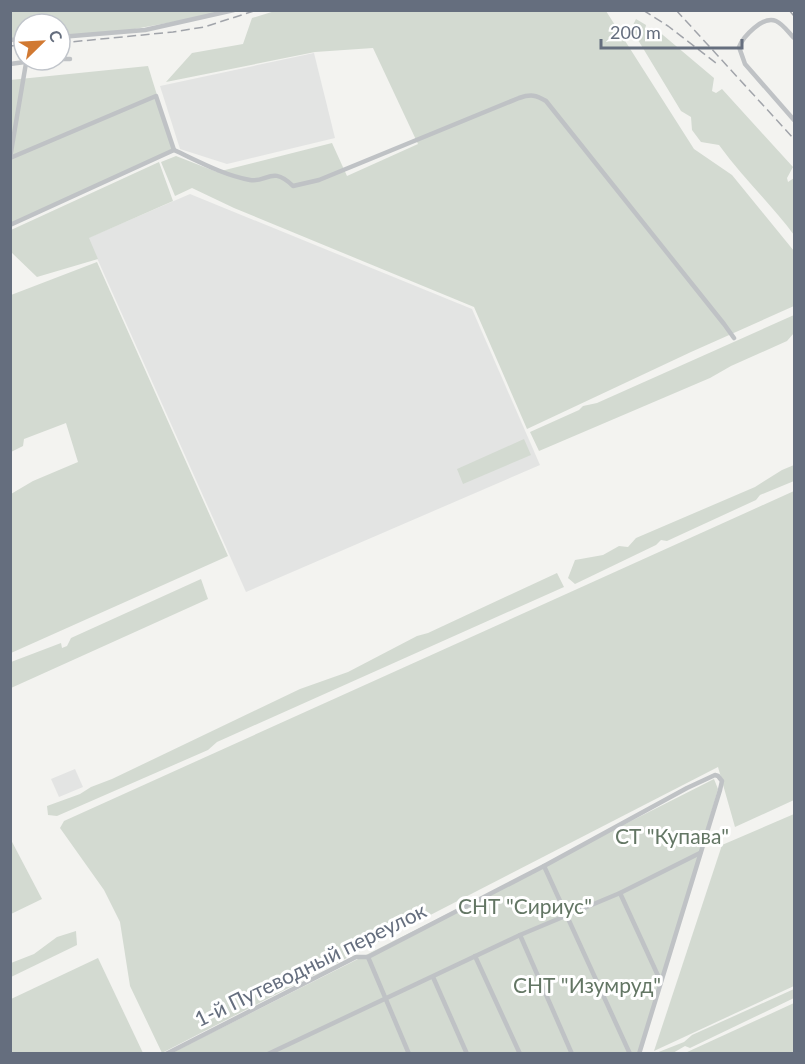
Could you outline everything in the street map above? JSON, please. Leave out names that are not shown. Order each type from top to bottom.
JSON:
[{"type":"street","points":[[72,36],[146,30],[233,11]]},
{"type":"street","points":[[795,38],[778,21],[771,20],[759,24],[742,38],[738,47],[745,64],[795,120]]},
{"type":"street","points":[[10,158],[24,72]]},
{"type":"street","points":[[10,158],[156,96],[174,150],[233,176],[253,181],[270,175],[286,178],[293,186],[319,180],[519,98],[536,95],[546,101],[734,338]]},
{"type":"street","points":[[10,105],[19,101]]},
{"type":"street","points":[[10,225],[174,150]]},
{"type":"street","name":"1-й Путеводный переулок","points":[[166,1053],[356,957],[368,957],[544,866],[711,775],[718,776],[722,781],[700,854]]},
{"type":"street","points":[[268,1053],[520,935],[620,893],[700,854]]},
{"type":"street","points":[[639,1053],[700,854]]},
{"type":"street","points":[[544,866],[630,1053]]},
{"type":"street","points":[[620,893],[661,981]]},
{"type":"street","points":[[520,935],[572,1053]]},
{"type":"street","points":[[475,956],[520,1053]]},
{"type":"street","points":[[368,957],[409,1053]]},
{"type":"street","points":[[433,977],[467,1053]]},
{"type":"shaded area","points":[[314,53],[335,138],[227,164],[180,149],[160,86]]},
{"type":"shaded area","points":[[190,194],[472,309],[540,465],[246,592],[88,238]]},
{"type":"shaded area","points":[[75,769],[83,787],[59,797],[51,779]]},
{"type":"green space","points":[[278,10],[606,11],[694,149],[732,175],[794,251],[794,306],[527,429],[474,307],[234,208],[192,188],[175,196],[161,162],[176,156],[217,172],[332,143],[347,176],[418,144],[373,48],[315,52],[166,82],[192,53],[243,44],[252,18]]},
{"type":"green space","points":[[11,11],[232,11],[113,33],[72,37],[72,12],[12,12],[11,42]]},
{"type":"green space","points":[[636,19],[646,25],[645,30],[652,35],[657,30],[714,78],[712,91],[716,93],[722,89],[793,167],[787,178],[788,182],[794,178],[794,235],[719,145],[701,142],[692,130],[691,117],[681,111],[635,35],[633,25]]},
{"type":"green space","points":[[148,66],[174,150],[11,225],[10,80]]},
{"type":"green space","points":[[159,162],[173,201],[89,238],[98,259],[37,277],[11,252],[11,230]]},
{"type":"green space","points":[[97,262],[228,556],[11,653],[11,494],[33,481],[78,462],[66,423],[24,439],[23,446],[11,452],[11,295]]},
{"type":"green space","points":[[794,315],[794,333],[787,341],[710,378],[539,451],[530,432],[579,410],[583,406],[597,403]]},
{"type":"green space","points":[[524,439],[531,455],[463,484],[457,469]]},
{"type":"green space","points":[[794,465],[794,481],[760,495],[756,500],[667,541],[661,540],[656,545],[575,584],[568,578],[575,560],[603,555],[619,546],[628,547],[636,538],[755,487]]},
{"type":"green space","points":[[794,491],[794,800],[735,827],[718,767],[162,1053],[130,986],[120,922],[104,890],[60,828],[64,821]]},
{"type":"green space","points":[[557,573],[564,587],[217,742],[208,750],[57,816],[48,815],[47,806],[80,794],[300,689],[348,672],[417,636]]},
{"type":"green space","points":[[201,579],[208,599],[11,688],[11,662],[61,643],[62,648],[67,646],[71,638]]},
{"type":"green space","name":"СНТ \"Изумруд\"","points":[[714,779],[718,789],[641,1053],[170,1054]]},
{"type":"green space","points":[[794,814],[794,986],[654,1051],[722,845]]},
{"type":"green space","points":[[10,838],[42,899],[11,914],[10,914]]},
{"type":"green space","points":[[76,931],[77,945],[11,977],[11,963],[34,954],[57,937]]},
{"type":"green space","points":[[98,958],[143,1053],[11,1053],[11,999]]},
{"type":"green space","points":[[794,989],[794,998],[690,1048],[685,1046],[673,1053],[656,1053],[684,1042],[692,1035]]},
{"type":"green space","points":[[794,1003],[794,1053],[685,1053]]},
{"type":"railway","points":[[72,42],[204,27],[257,10]]},
{"type":"railway","points":[[643,10],[716,63]]},
{"type":"railway","points":[[676,10],[794,139]]},
{"type":"railway","points":[[789,10],[794,16]]},
{"type":"park label","name":"СТ \"Купава\"","points":[[672,835]]},
{"type":"park label","name":"СНТ \"Сириус\"","points":[[525,905]]}]
